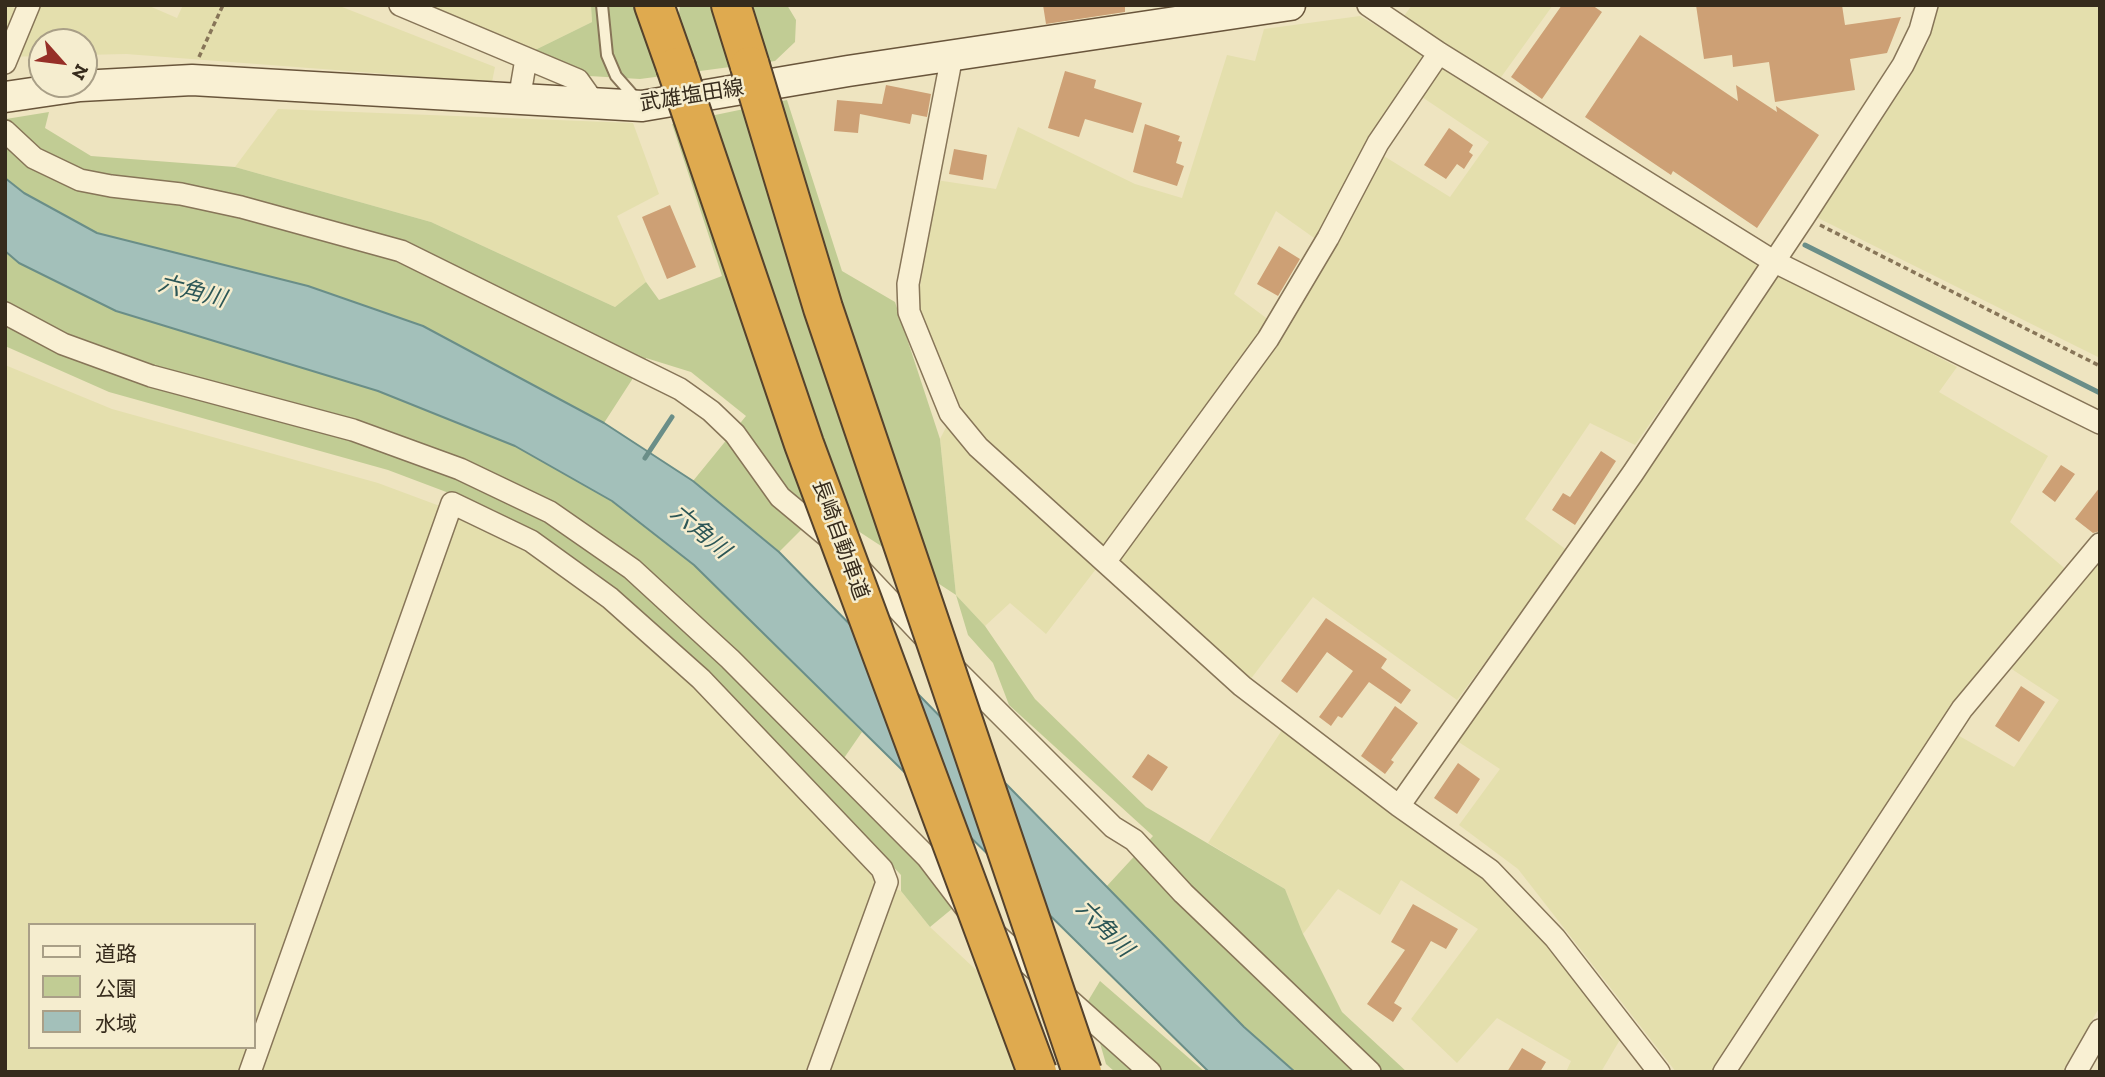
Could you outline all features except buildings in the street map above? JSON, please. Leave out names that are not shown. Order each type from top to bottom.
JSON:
[{"type":"highway","name":"長崎自動車道","points":[[654,5],[804,444],[1037,1072]]},
{"type":"highway","points":[[731,5],[823,308],[1082,1072]]},
{"type":"main road","name":"武雄塩田線","points":[[5,97],[80,86],[192,80],[642,106],[951,55],[1290,5]]},
{"type":"street","points":[[5,63],[29,5]]},
{"type":"street","points":[[400,5],[578,80],[595,104]]},
{"type":"street","points":[[1368,5],[1439,54],[1773,261],[2100,423]]},
{"type":"street","points":[[1399,806],[1633,473],[1804,217],[1903,65],[1920,30],[1927,5]]},
{"type":"street","points":[[1105,562],[1268,339],[1328,238],[1378,143],[1439,54]]},
{"type":"street","points":[[951,55],[908,284],[909,312],[950,413],[978,447],[1242,686],[1399,806],[1490,870],[1510,888],[1555,938],[1659,1072]]},
{"type":"street","points":[[519,100],[526,59]]},
{"type":"street","points":[[5,131],[34,158],[80,180],[181,194],[241,207],[401,251],[680,389],[711,411],[735,434],[780,497],[830,538],[1006,722],[1113,827],[1134,840],[1184,893],[1370,1072]]},
{"type":"street","points":[[5,313],[63,345],[151,376],[365,434],[460,469],[551,512],[632,569],[730,659],[927,857],[960,902],[1150,1072]]},
{"type":"street","points":[[250,1072],[452,503],[531,541],[610,598],[701,679],[882,869],[887,882],[818,1072]]},
{"type":"street","points":[[1724,1072],[1962,709],[2100,544]]},
{"type":"street","points":[[2076,1072],[2100,1030]]},
{"type":"lane","points":[[603,5],[607,55],[616,76],[642,106]]},
{"type":"path","points":[[192,80],[194,68],[223,5]]},
{"type":"path","points":[[1804,217],[2100,366]]},
{"type":"shaded area","points":[[5,5],[31,13],[35,5],[147,5],[177,18],[183,5],[337,5],[495,67],[492,82],[126,54],[98,55],[98,28],[28,28],[28,56],[5,57]]},
{"type":"shaded area","points":[[422,5],[591,5],[592,22],[531,52]]},
{"type":"shaded area","points":[[1412,5],[1553,5],[1499,80],[1404,16]]},
{"type":"shaded area","points":[[1935,5],[2100,5],[2100,358],[1814,216],[1928,43]]},
{"type":"shaded area","points":[[1360,16],[1427,56],[1317,240],[1276,211],[1234,294],[1273,323],[1105,545],[1096,569],[1046,634],[1010,603],[985,626],[956,595],[940,439],[957,406],[917,307],[936,180],[996,189],[1018,127],[1135,184],[1182,198],[1227,55],[1255,61],[1264,29]]},
{"type":"shaded area","points":[[1439,67],[1760,266],[1635,445],[1590,423],[1525,519],[1568,551],[1457,700],[1313,597],[1250,680],[1114,557],[1379,153],[1450,197],[1489,142],[1419,95]]},
{"type":"shaded area","points":[[278,109],[633,123],[659,194],[617,216],[646,282],[615,307],[431,222],[235,167]]},
{"type":"shaded area","points":[[1776,270],[1957,367],[1939,392],[2048,456],[2010,522],[2069,572],[1954,704],[1712,1072],[1676,1072],[1518,869],[1459,825],[1500,769],[1454,739]]},
{"type":"shaded area","points":[[5,365],[112,409],[378,483],[464,515],[528,546],[605,602],[692,682],[876,880],[901,891],[930,927],[987,980],[1021,1072],[5,1072]]},
{"type":"shaded area","points":[[2100,558],[2100,1006],[2064,1072],[1733,1072],[1954,733],[2014,767],[2059,700],[2007,666]]},
{"type":"shaded area","points":[[1282,730],[1504,893],[1621,1038],[1601,1072],[1566,1072],[1571,1061],[1497,1018],[1457,1063],[1411,1019],[1478,929],[1401,880],[1380,915],[1338,889],[1303,934],[1285,889],[1208,843]]},
{"type":"green space","points":[[591,5],[633,5],[643,32],[660,40],[677,30],[680,5],[787,5],[796,20],[795,42],[775,61],[640,79],[589,76],[531,52],[592,22]]},
{"type":"green space","points":[[787,100],[842,271],[895,302],[940,439],[956,595],[823,508],[779,552],[693,481],[746,416],[691,372],[646,358],[604,423],[423,326],[308,286],[97,233],[24,193],[5,178],[5,146],[16,134],[6,119],[49,112],[45,128],[91,156],[235,167],[431,222],[615,307],[646,282],[659,300],[722,276],[672,124]]},
{"type":"green space","points":[[5,251],[19,263],[116,311],[378,390],[515,446],[612,501],[694,565],[862,732],[833,774],[923,861],[953,908],[930,927],[901,891],[901,875],[707,673],[596,573],[494,510],[388,470],[109,392],[5,346]]},
{"type":"green space","points":[[956,595],[985,626],[1035,699],[1146,807],[1285,889],[1303,934],[1342,1012],[1407,1072],[1295,1072],[1244,1027],[1106,887],[1153,836],[1009,705],[993,663],[968,635]]},
{"type":"green space","points":[[1100,981],[1205,1072],[1115,1072],[1106,1064],[1088,1001]]},
{"type":"water","name":"六角川","points":[[5,178],[24,193],[97,233],[308,286],[423,326],[604,423],[693,481],[779,552],[1244,1027],[1295,1072],[1209,1072],[694,565],[612,501],[515,446],[378,391],[116,311],[19,263],[5,251]]},
{"type":"waterway","points":[[1805,245],[2100,393]]},
{"type":"waterway","points":[[645,458],[672,417]]}]
